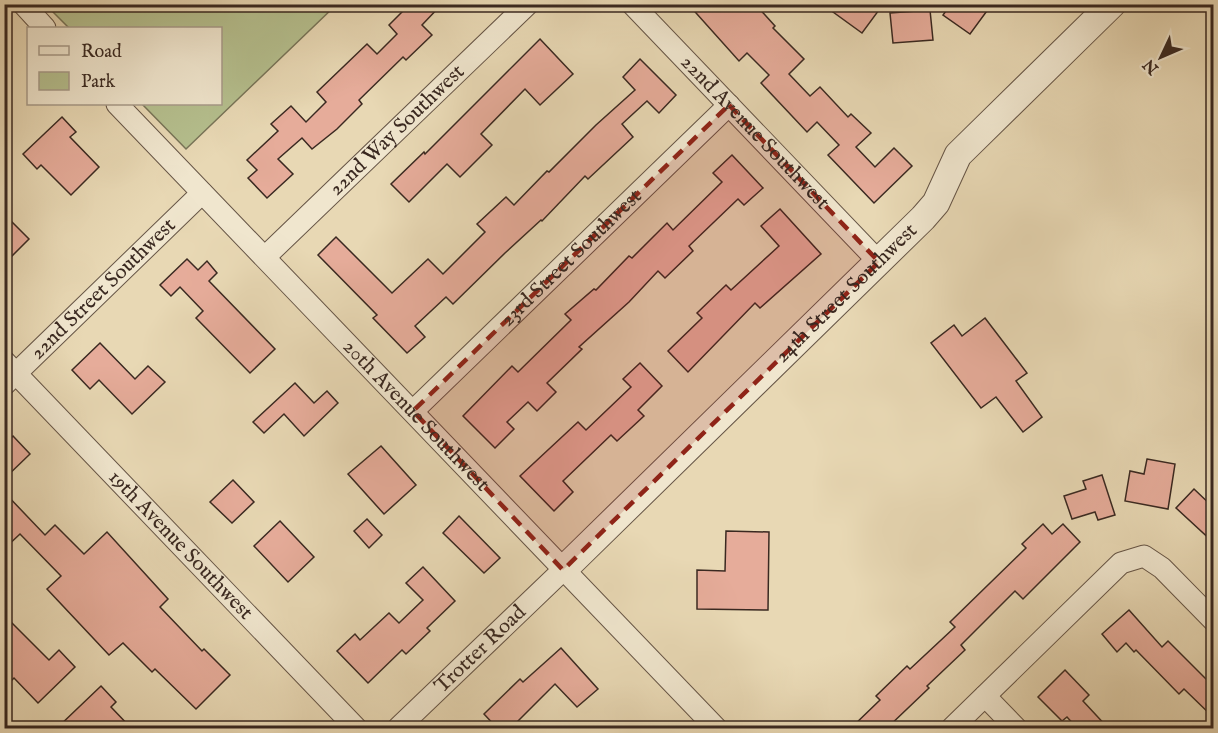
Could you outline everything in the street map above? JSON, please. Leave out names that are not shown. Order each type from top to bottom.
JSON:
[{"type":"street","points":[[23,4],[44,27]]},
{"type":"street","name":"22nd Way Southwest","points":[[265,257],[528,4]]},
{"type":"street","name":"22nd Avenue Southwest","points":[[632,4],[879,262]]},
{"type":"street","name":"24th Street Southwest","points":[[563,570],[879,262],[936,203],[958,154],[1112,4]]},
{"type":"street","name":"20th Avenue Southwest","points":[[118,105],[716,729]]},
{"type":"street","name":"23rd Street Southwest","points":[[413,411],[729,105]]},
{"type":"street","name":"22nd Street Southwest","points":[[8,373],[202,193]]},
{"type":"street","name":"19th Avenue Southwest","points":[[8,373],[357,729]]},
{"type":"street","points":[[952,729],[1121,563],[1144,556],[1162,568],[1214,621]]},
{"type":"street","name":"Trotter Road","points":[[398,729],[563,570]]},
{"type":"street","points":[[985,696],[1016,729]]},
{"type":"highlighted area","points":[[729,105],[879,262],[563,570],[413,411]]},
{"type":"green space","points":[[46,5],[336,5],[186,149],[143,105],[222,105],[222,27],[68,27]]},
{"type":"building","points":[[410,4],[442,4],[422,25],[432,35],[406,60],[403,57],[359,100],[362,104],[337,129],[312,149],[302,138],[278,159],[293,174],[267,198],[248,178],[257,170],[247,160],[278,131],[271,124],[291,106],[306,122],[326,102],[317,92],[367,44],[377,54],[397,34],[389,25]]},
{"type":"building","points":[[688,4],[755,4],[775,26],[773,28],[804,59],[789,74],[810,96],[820,87],[848,117],[851,114],[871,133],[856,147],[875,167],[894,148],[912,166],[874,203],[828,155],[839,145],[817,122],[807,132],[761,83],[769,75],[747,53],[739,61]]},
{"type":"building","points":[[822,4],[871,4],[879,10],[862,33]]},
{"type":"building","points":[[951,4],[992,4],[970,34],[943,15]]},
{"type":"building","points":[[930,10],[933,40],[893,43],[890,13]]},
{"type":"building","points":[[540,39],[573,74],[540,105],[525,89],[481,134],[492,145],[460,177],[447,164],[409,202],[391,184],[424,152],[425,154]]},
{"type":"building","points":[[640,59],[676,95],[659,113],[647,101],[622,124],[633,137],[588,179],[585,176],[542,221],[505,253],[453,304],[446,297],[415,326],[425,337],[407,353],[373,318],[377,315],[318,255],[336,237],[392,293],[428,259],[443,274],[485,232],[477,224],[506,197],[514,205],[547,171],[549,172],[635,90],[623,77]]},
{"type":"building","points":[[62,117],[76,132],[70,137],[99,167],[71,195],[41,165],[37,169],[23,154]]},
{"type":"building","points":[[732,155],[763,188],[744,205],[738,199],[689,246],[693,251],[665,278],[658,271],[629,302],[579,347],[582,349],[547,383],[556,392],[537,411],[528,402],[507,422],[514,429],[495,448],[463,416],[512,366],[518,372],[571,320],[565,314],[594,289],[596,290],[629,256],[632,258],[667,223],[673,230],[722,182],[713,173]]},
{"type":"building","points":[[780,209],[821,254],[760,308],[755,303],[688,372],[668,351],[702,318],[697,313],[726,285],[731,290],[779,246],[761,226]]},
{"type":"building","points":[[4,214],[29,239],[4,264]]},
{"type":"building","points":[[187,259],[198,270],[207,261],[217,273],[209,281],[275,349],[250,373],[196,318],[203,311],[180,287],[171,296],[160,285]]},
{"type":"building","points":[[985,318],[1027,373],[1016,381],[1042,417],[1023,432],[996,397],[981,408],[931,343],[954,325],[962,336]]},
{"type":"building","points":[[100,343],[135,379],[148,366],[165,382],[132,414],[99,380],[90,389],[72,370]]},
{"type":"building","points":[[640,363],[662,386],[638,410],[644,416],[617,441],[611,435],[563,481],[573,492],[554,511],[520,476],[578,422],[586,430],[631,387],[623,379]]},
{"type":"building","points":[[295,383],[314,403],[327,391],[338,403],[304,436],[284,414],[264,433],[253,422]]},
{"type":"building","points":[[13,436],[30,454],[4,479],[4,444]]},
{"type":"building","points":[[381,446],[416,485],[384,514],[348,474]]},
{"type":"building","points":[[1147,459],[1175,464],[1168,509],[1125,501],[1130,471],[1144,474]]},
{"type":"building","points":[[1102,475],[1115,515],[1098,520],[1095,512],[1072,519],[1064,496],[1086,489],[1083,481]]},
{"type":"building","points":[[233,480],[254,502],[232,523],[210,502]]},
{"type":"building","points":[[1194,489],[1214,508],[1214,543],[1176,508]]},
{"type":"building","points":[[4,492],[45,535],[55,525],[84,554],[107,532],[168,599],[160,607],[202,651],[204,649],[230,675],[196,709],[155,669],[152,672],[123,643],[109,655],[47,589],[61,576],[20,534],[4,549]]},
{"type":"building","points":[[459,516],[500,558],[484,573],[443,533]]},
{"type":"building","points":[[367,519],[382,535],[369,548],[354,531]]},
{"type":"building","points":[[280,521],[314,557],[288,582],[254,546]]},
{"type":"building","points":[[1043,524],[1052,534],[1063,524],[1080,542],[1023,599],[1015,591],[961,645],[965,650],[886,729],[850,729],[880,700],[876,696],[907,666],[910,669],[955,627],[950,622],[1026,548],[1022,544]]},
{"type":"building","points":[[726,531],[769,532],[768,610],[697,609],[697,570],[725,571]]},
{"type":"building","points":[[423,567],[455,601],[427,628],[430,631],[406,654],[402,650],[368,683],[337,651],[355,634],[360,640],[389,613],[399,623],[423,600],[406,583]]},
{"type":"building","points":[[1129,610],[1162,647],[1168,641],[1214,687],[1214,718],[1184,689],[1179,694],[1136,650],[1134,652],[1126,643],[1117,652],[1102,634]]},
{"type":"building","points":[[4,615],[49,660],[59,650],[75,667],[38,703],[14,678],[12,680],[4,672]]},
{"type":"building","points":[[561,648],[598,689],[577,707],[555,684],[510,729],[498,729],[484,714],[520,679],[523,682]]},
{"type":"building","points":[[1065,670],[1089,695],[1083,701],[1109,729],[1078,729],[1067,717],[1062,721],[1038,697]]},
{"type":"building","points":[[101,686],[116,702],[111,707],[132,729],[56,729]]}]
